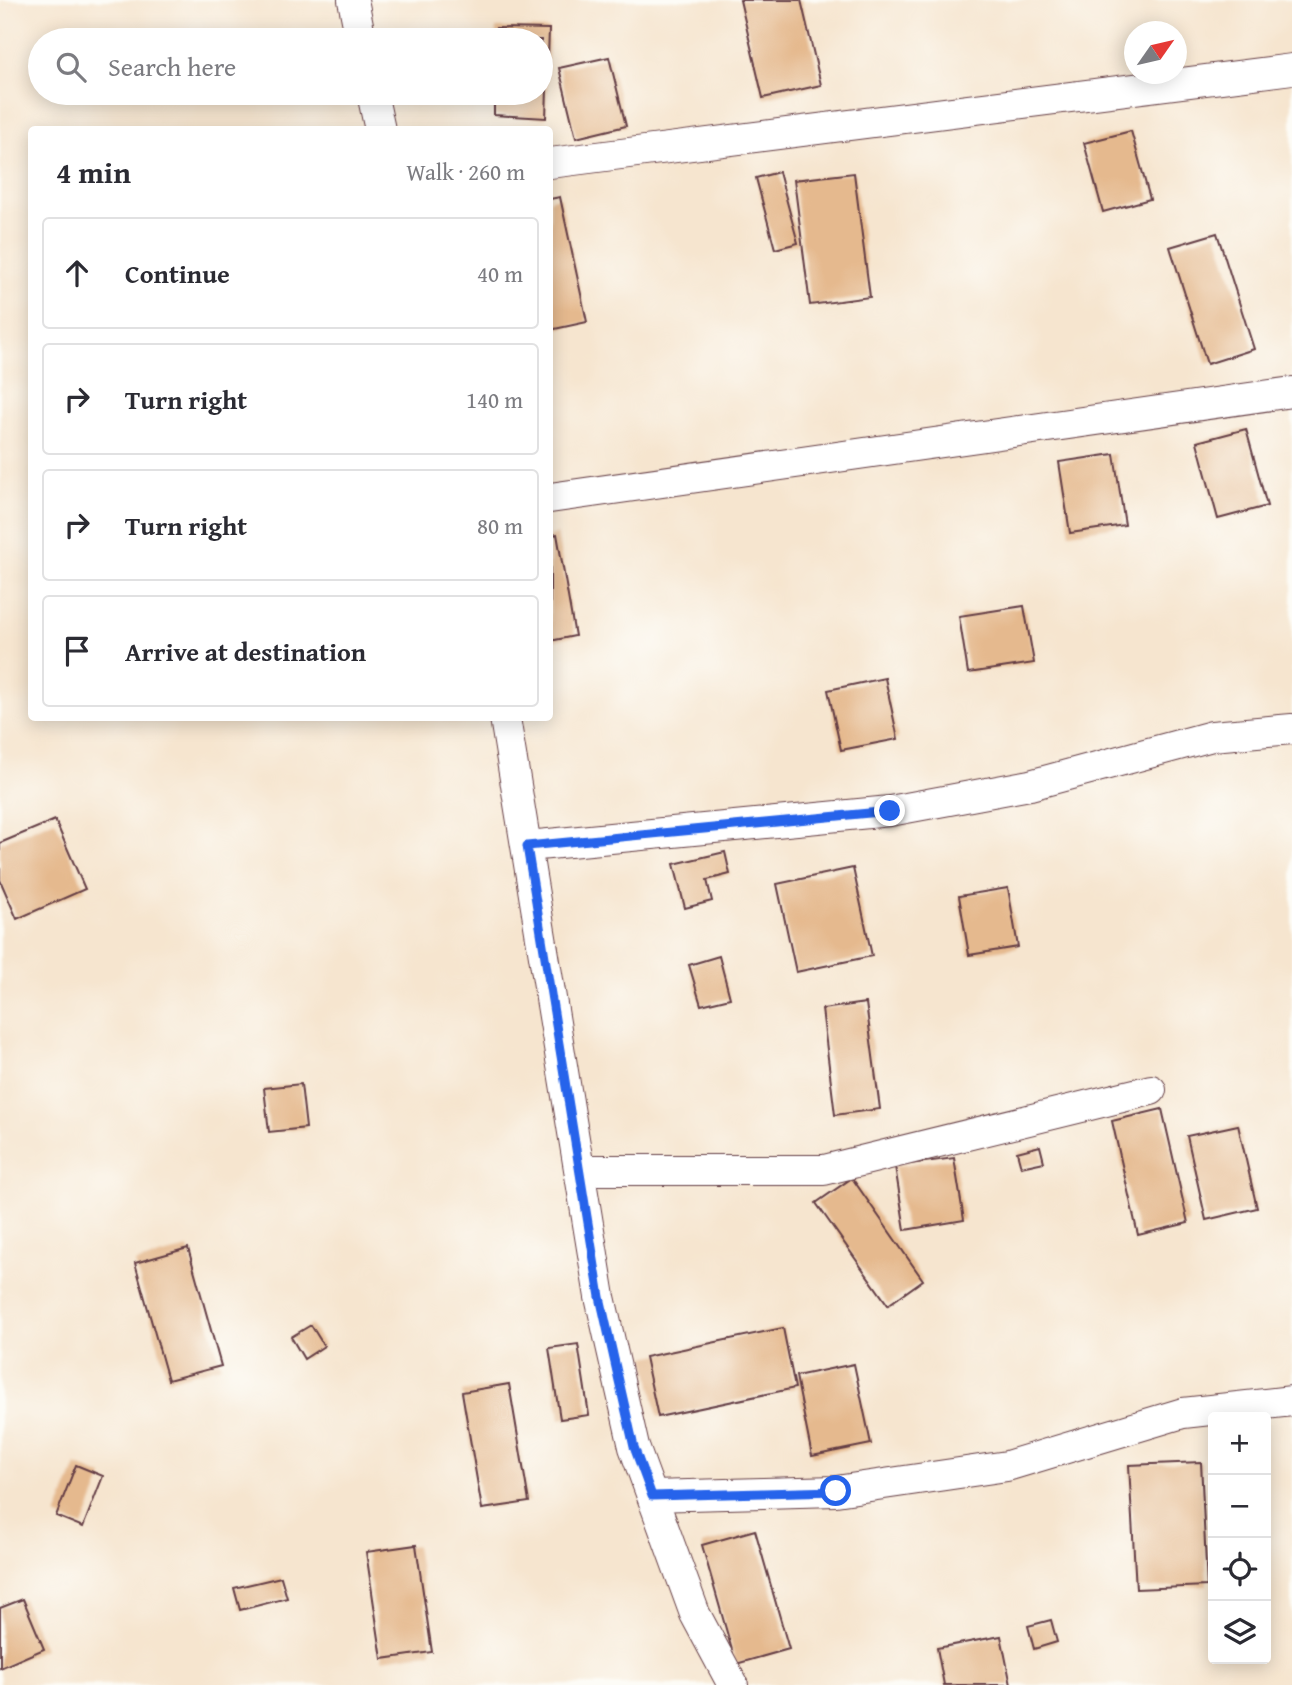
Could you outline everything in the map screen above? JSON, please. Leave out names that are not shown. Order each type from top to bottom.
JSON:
[{"type":"street","points":[[353,0],[359,28]]},
{"type":"street","points":[[553,163],[1292,69]]},
{"type":"street","points":[[375,105],[379,126]]},
{"type":"street","points":[[553,498],[1292,392]]},
{"type":"street","points":[[506,721],[600,1297],[634,1447],[695,1614],[733,1685]]},
{"type":"street","points":[[527,846],[890,811],[1030,785],[1212,736],[1292,729]]},
{"type":"street","points":[[580,1170],[824,1170],[1151,1090]]},
{"type":"street","points":[[652,1496],[836,1491],[1007,1466],[1184,1413],[1292,1401]]},
{"type":"building","points":[[740,0],[801,0],[821,85],[763,98]]},
{"type":"building","points":[[609,57],[626,126],[576,138],[559,68]]},
{"type":"building","points":[[494,105],[546,105],[546,118],[494,115]]},
{"type":"building","points":[[1131,131],[1150,199],[1103,212],[1084,143]]},
{"type":"building","points":[[779,172],[798,243],[775,249],[756,178]]},
{"type":"building","points":[[854,173],[870,297],[810,305],[794,180]]},
{"type":"building","points":[[560,197],[587,322],[553,329],[553,198]]},
{"type":"building","points":[[1217,233],[1254,349],[1207,364],[1170,247]]},
{"type":"building","points":[[1246,429],[1267,506],[1218,519],[1197,442]]},
{"type":"building","points":[[1114,454],[1125,525],[1070,533],[1059,462]]},
{"type":"building","points":[[557,534],[575,636],[553,640],[553,535]]},
{"type":"building","points":[[1024,606],[1034,663],[968,673],[959,616]]},
{"type":"building","points":[[885,678],[898,739],[841,750],[828,690]]},
{"type":"building","points":[[55,820],[85,889],[17,919],[0,880],[0,843]]},
{"type":"building","points":[[725,852],[730,874],[707,880],[712,901],[685,908],[674,864]]},
{"type":"building","points":[[853,868],[872,956],[796,972],[777,884]]},
{"type":"building","points":[[1008,888],[1018,947],[969,955],[959,896]]},
{"type":"building","points":[[719,956],[730,998],[701,1005],[689,965]]},
{"type":"building","points":[[866,1003],[880,1109],[835,1115],[822,1009]]},
{"type":"building","points":[[301,1084],[306,1128],[269,1132],[264,1088]]},
{"type":"building","points":[[1162,1109],[1188,1223],[1138,1235],[1112,1121]]},
{"type":"building","points":[[1238,1125],[1257,1208],[1206,1220],[1187,1136]]},
{"type":"building","points":[[1040,1146],[1044,1162],[1021,1167],[1017,1152]]},
{"type":"building","points":[[954,1158],[964,1220],[905,1230],[895,1166]]},
{"type":"building","points":[[852,1178],[923,1280],[888,1305],[816,1203]]},
{"type":"building","points":[[188,1248],[221,1366],[168,1380],[135,1263]]},
{"type":"building","points":[[311,1325],[324,1346],[304,1359],[291,1337]]},
{"type":"building","points":[[783,1328],[795,1388],[658,1417],[645,1357]]},
{"type":"building","points":[[578,1344],[589,1415],[560,1419],[549,1348]]},
{"type":"building","points":[[854,1364],[871,1444],[812,1456],[796,1376]]},
{"type":"building","points":[[509,1384],[529,1502],[482,1509],[462,1392]]},
{"type":"building","points":[[1201,1462],[1207,1586],[1136,1589],[1129,1465]]},
{"type":"building","points":[[76,1465],[103,1476],[83,1527],[56,1516]]},
{"type":"building","points":[[755,1530],[789,1649],[736,1664],[702,1545]]},
{"type":"building","points":[[416,1545],[432,1652],[382,1659],[366,1552]]},
{"type":"building","points":[[281,1577],[287,1598],[240,1610],[234,1588]]},
{"type":"building","points":[[23,1599],[44,1649],[0,1668],[0,1608]]},
{"type":"building","points":[[1051,1620],[1057,1642],[1034,1649],[1028,1626]]},
{"type":"building","points":[[1001,1636],[1011,1685],[944,1685],[937,1648]]},
{"type":"route","points":[[836,1491],[652,1496],[634,1447],[600,1297],[527,846],[890,811]]}]
